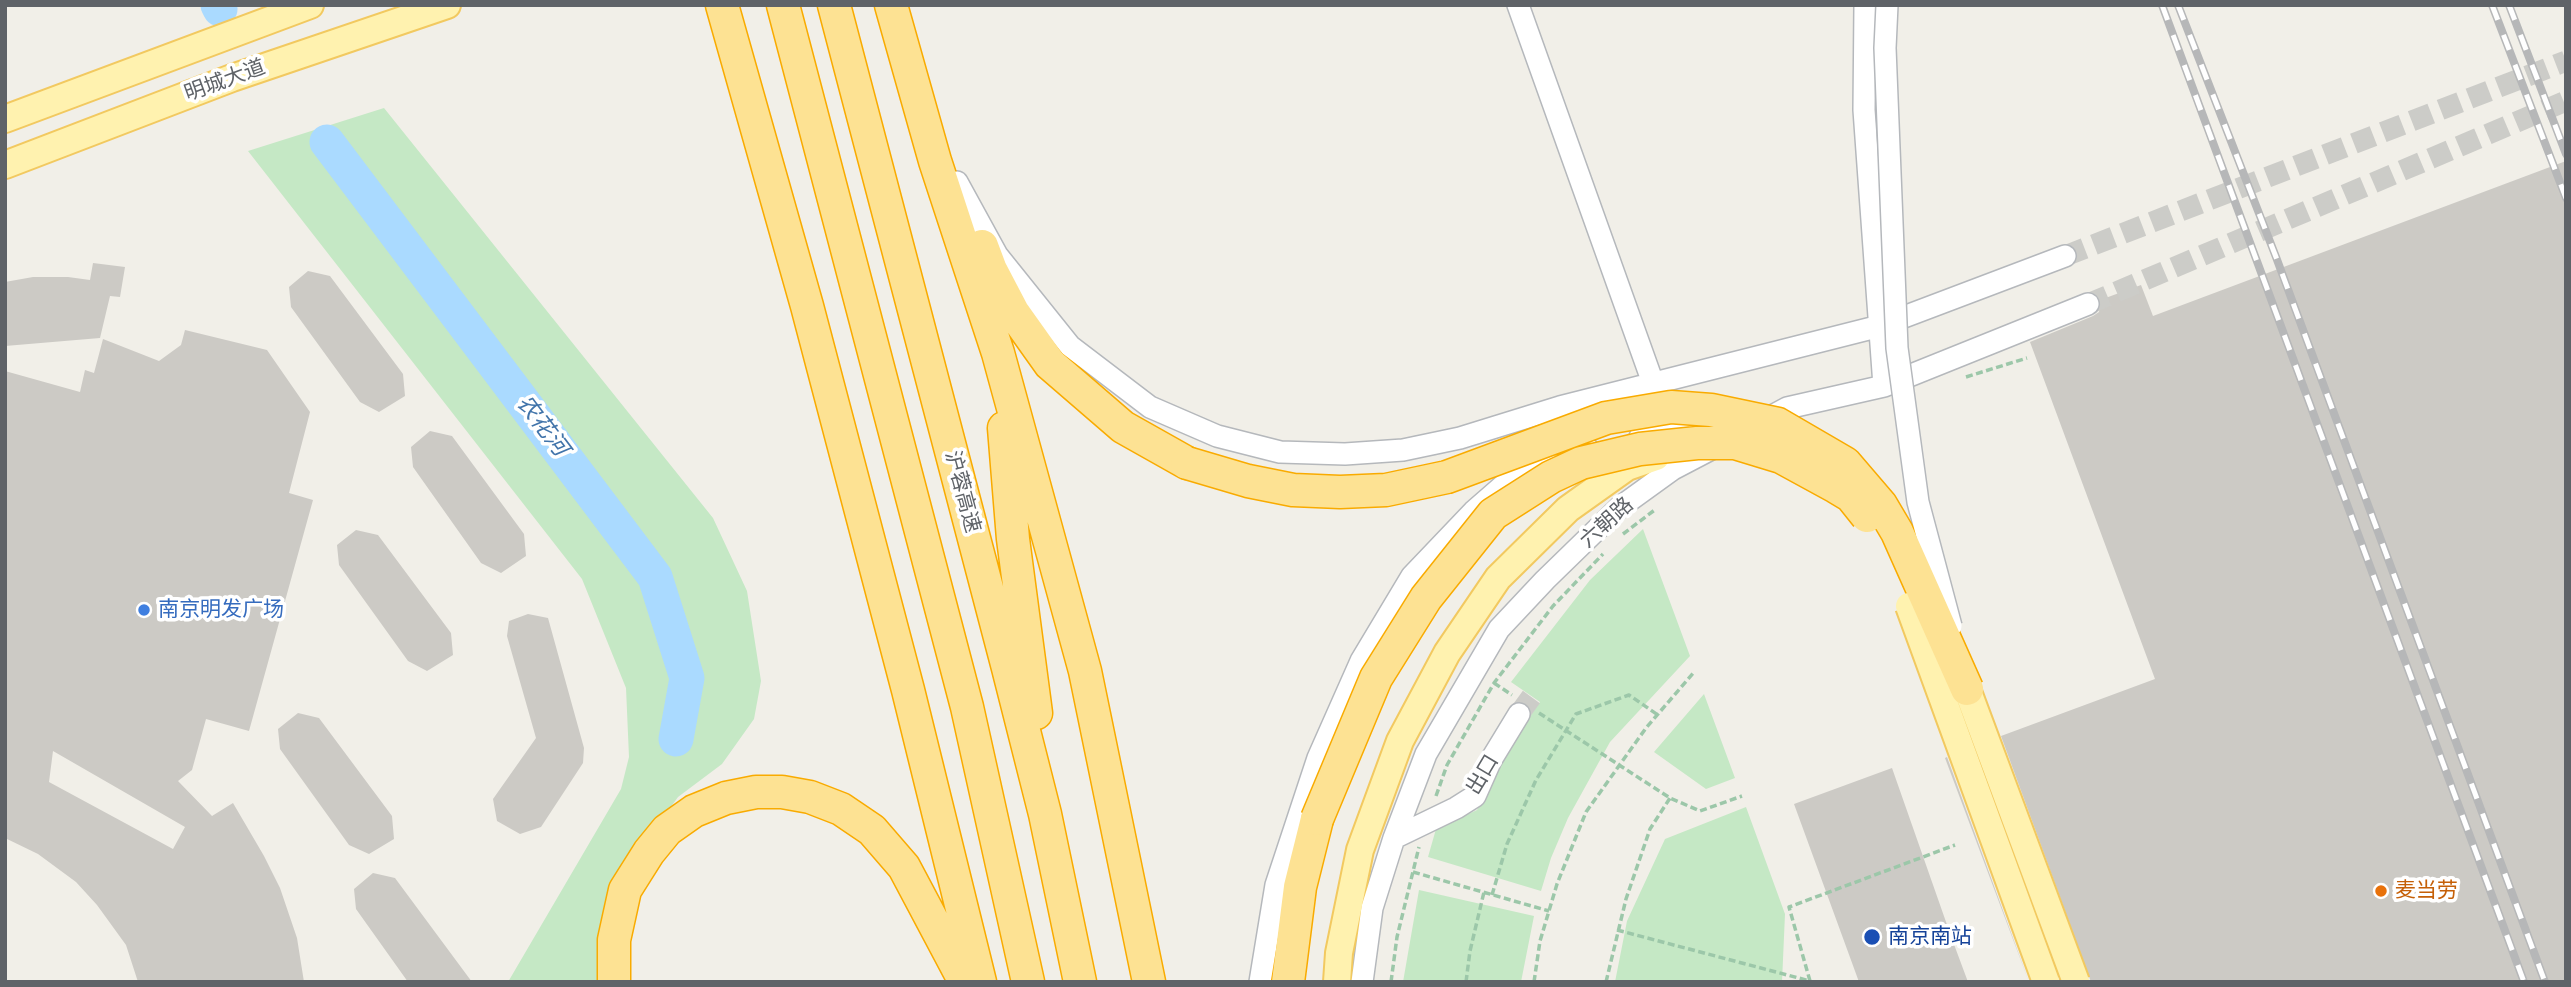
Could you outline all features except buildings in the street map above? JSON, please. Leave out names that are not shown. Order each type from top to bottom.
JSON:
[{"type":"highway","points":[[783,5],[968,707],[1028,982]]},
{"type":"highway","name":"沪蓉高速","points":[[834,5],[1045,814],[1080,982]]},
{"type":"highway","points":[[891,5],[928,96],[991,270],[1013,312],[1050,364],[1123,427],[1187,463],[1293,491],[1339,492],[1386,490],[1447,478],[1606,418],[1671,407],[1712,410],[1777,424],[1845,463],[1881,505],[1897,533],[1967,689]]},
{"type":"highway","points":[[891,5],[935,161],[998,353],[1085,671],[1149,982]]},
{"type":"highway","points":[[724,15],[807,306],[908,690],[980,982]]},
{"type":"highway","points":[[998,353],[1013,539],[1032,672],[1045,814]]},
{"type":"highway","points":[[1288,982],[1300,887],[1317,819],[1376,678],[1426,598],[1493,514],[1551,477],[1581,463],[1640,449],[1697,443],[1735,443],[1781,457],[1829,474],[1881,505]]},
{"type":"highway","points":[[1781,457],[1843,491],[1860,507],[1876,528],[1909,606]]},
{"type":"highway","points":[[1897,533],[1909,606]]},
{"type":"highway","points":[[614,982],[614,940],[625,890],[649,852],[667,830],[694,811],[726,798],[756,792],[782,792],[810,797],[841,809],[872,830],[904,867],[965,982]]},
{"type":"main road","name":"明城大道","points":[[5,164],[232,78],[447,5]]},
{"type":"main road","name":"明城大道","points":[[5,119],[300,7]]},
{"type":"main road","points":[[1337,982],[1339,953],[1360,850],[1400,741],[1447,653],[1498,579],[1568,509],[1626,467],[1697,443]]},
{"type":"main road","points":[[1909,606],[2046,982]]},
{"type":"main road","points":[[1967,689],[2076,982]]},
{"type":"street","points":[[1518,5],[1653,383]]},
{"type":"street","points":[[1865,5],[1864,110],[1884,386]]},
{"type":"street","points":[[1887,5],[1886,60],[1897,348],[1919,502],[1967,689]]},
{"type":"street","points":[[957,182],[997,255],[1070,346],[1150,407],[1217,436],[1280,452],[1345,454],[1403,450],[1460,438],[1560,407],[1880,326],[2065,256]]},
{"type":"street","name":"六朝路","points":[[1362,982],[1372,908],[1394,838],[1426,754],[1499,629],[1545,580],[1619,509],[1673,469],[1787,408],[1884,386],[2088,304]]},
{"type":"street","points":[[1260,982],[1276,885],[1318,758],[1361,661],[1412,576],[1474,511],[1521,470],[1550,458],[1724,417],[1787,408]]},
{"type":"street","name":"出口","points":[[1394,838],[1475,796],[1491,760],[1523,707]]},
{"type":"path","points":[[1963,377],[2027,358]]},
{"type":"path","points":[[1620,537],[1662,503]]},
{"type":"path","points":[[1391,982],[1397,937],[1425,824],[1447,765],[1494,683],[1553,606],[1610,547]]},
{"type":"path","points":[[1534,982],[1539,942],[1586,812],[1658,715],[1695,671]]},
{"type":"path","points":[[1494,683],[1523,707],[1567,731],[1670,798],[1700,810],[1742,796]]},
{"type":"path","points":[[1492,895],[1507,844],[1536,780],[1576,714],[1629,695],[1658,715]]},
{"type":"path","points":[[1605,982],[1618,930],[1650,829],[1670,798]]},
{"type":"path","points":[[1618,930],[1810,981],[1788,907],[1955,845]]},
{"type":"path","points":[[1413,872],[1549,911]]},
{"type":"path","points":[[1466,982],[1470,951],[1484,892]]},
{"type":"green space","points":[[384,108],[713,518],[747,591],[761,681],[754,719],[722,764],[678,797],[630,864],[602,982],[508,982],[621,789],[629,757],[626,688],[582,579],[248,151]]},
{"type":"green space","points":[[1643,529],[1690,656],[1610,742],[1568,818],[1541,891],[1428,857],[1436,829],[1477,810],[1523,725],[1540,702],[1511,682],[1590,580]]},
{"type":"green space","points":[[1704,694],[1735,778],[1706,789],[1654,752]]},
{"type":"green space","points":[[1746,807],[1785,914],[1782,982],[1615,982],[1627,921],[1665,839]]},
{"type":"green space","points":[[1419,890],[1534,916],[1521,982],[1403,982]]},
{"type":"waterway","name":"农花河","points":[[218,5],[220,9]]},
{"type":"waterway","name":"农花河","points":[[327,142],[655,577],[687,678],[676,739]]},
{"type":"tunnel","points":[[2065,256],[2566,61]]},
{"type":"tunnel","points":[[2088,304],[2566,101]]},
{"type":"tunnel","points":[[1519,714],[1535,692]]},
{"type":"railway","points":[[2162,5],[2524,982]]},
{"type":"railway","points":[[2178,5],[2276,257],[2545,982]]},
{"type":"railway","points":[[2492,5],[2566,198]]},
{"type":"railway","points":[[2509,5],[2566,154]]},
{"type":"place","name":"南京明发广场","points":[[144,610]]},
{"type":"place","name":"麦当劳","points":[[2381,891]]},
{"type":"place","name":"南京南站","points":[[1872,937]]}]
